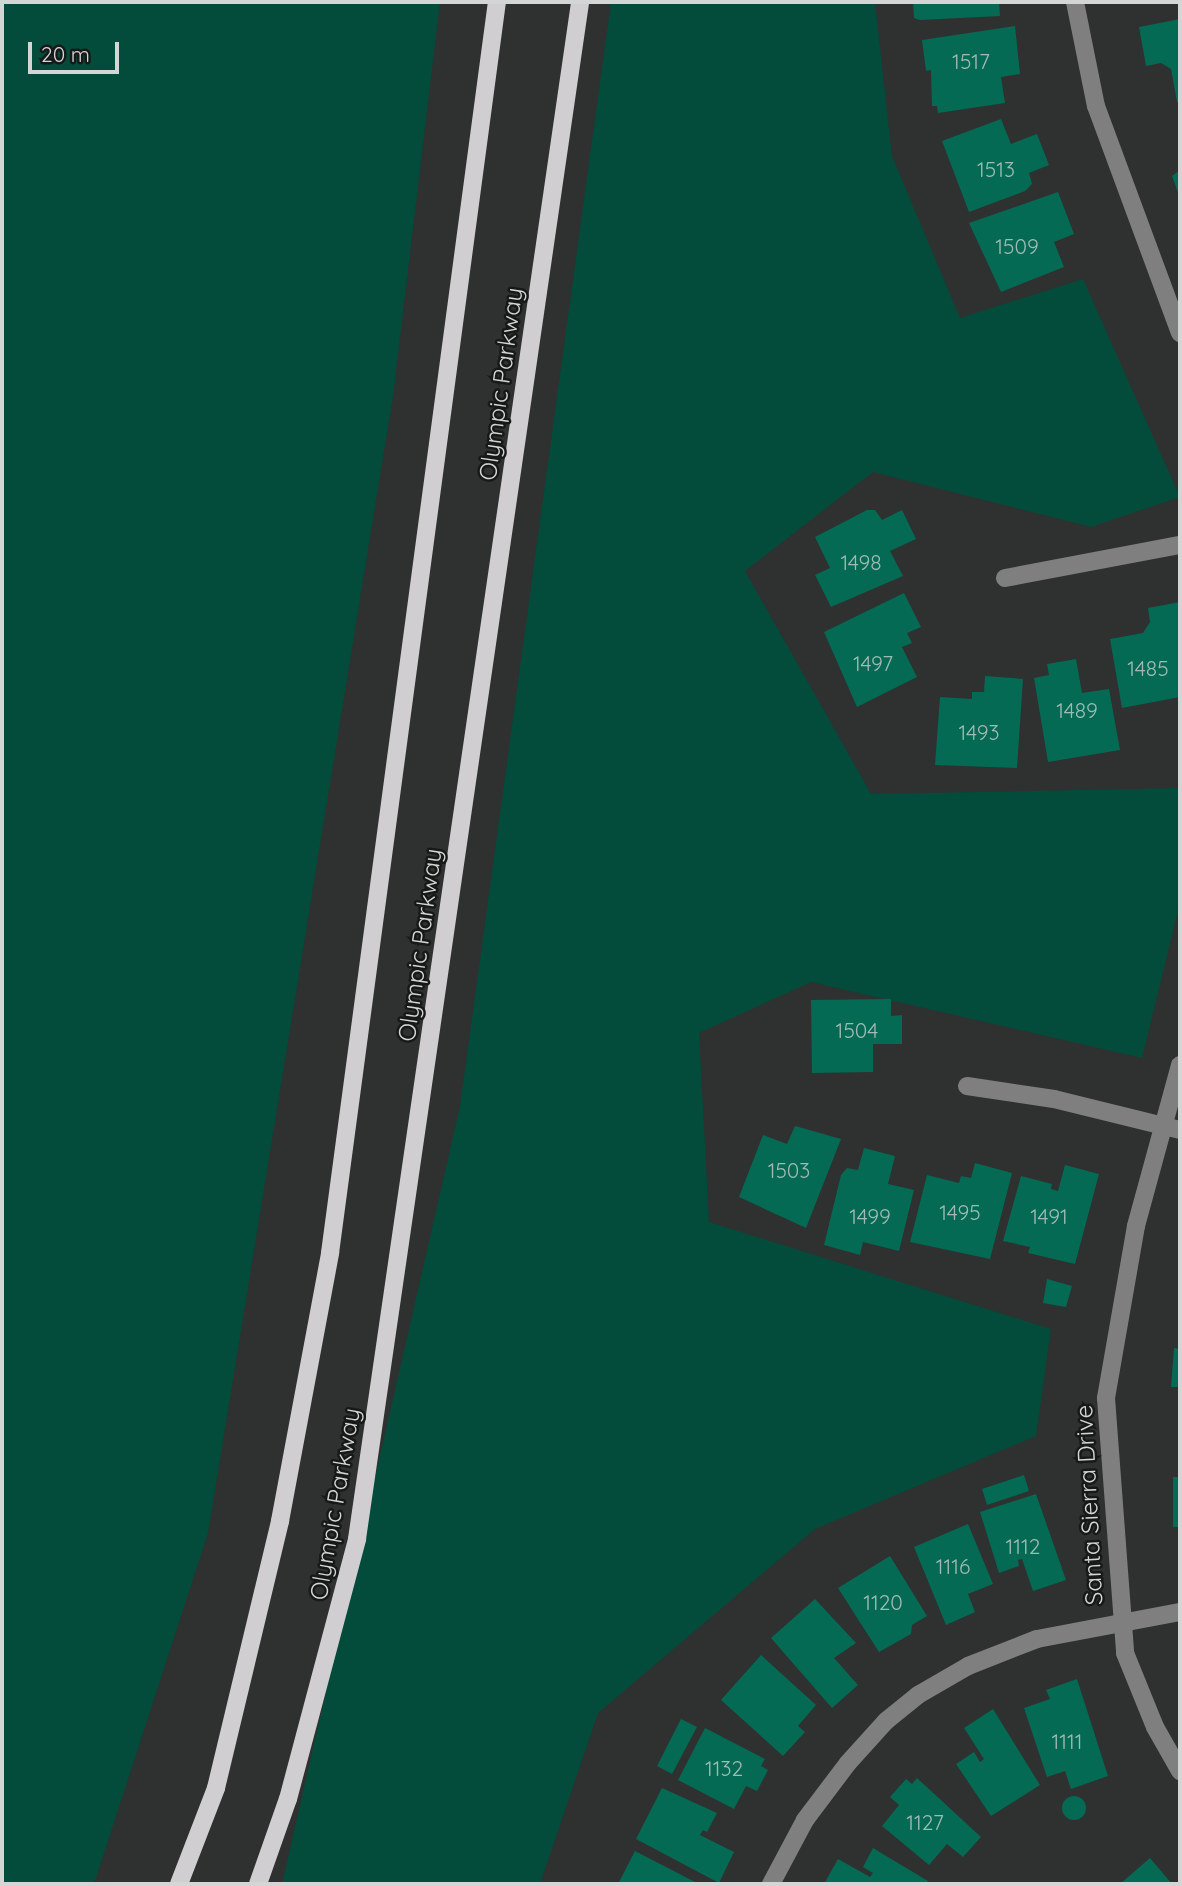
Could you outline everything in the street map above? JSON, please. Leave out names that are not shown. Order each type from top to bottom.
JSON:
[{"type":"main road","name":"Olympic Parkway","points":[[179,1884],[216,1788],[280,1521],[330,1254],[497,2]]},
{"type":"main road","name":"Olympic Parkway","points":[[258,1884],[288,1799],[358,1539],[580,2]]},
{"type":"street","points":[[1075,2],[1096,106],[1180,333]]},
{"type":"street","points":[[1005,578],[1180,545]]},
{"type":"street","name":"Santa Sierra Drive","points":[[1180,1065],[1172,1128],[1136,1226],[1106,1398],[1125,1653],[1155,1727],[1180,1771]]},
{"type":"street","points":[[967,1086],[1054,1099],[1172,1128]]},
{"type":"street","points":[[771,1884],[805,1820],[848,1763],[886,1721],[918,1695],[1010,1648],[1037,1639],[1122,1626],[1180,1612]]},
{"type":"green space","points":[[2,2],[440,2],[393,396],[208,1533],[94,1884],[2,1884]]},
{"type":"green space","points":[[611,2],[875,2],[892,156],[960,318],[1083,279],[1180,497],[1091,527],[873,472],[745,571],[871,794],[1180,788],[1180,903],[1142,1058],[811,982],[699,1033],[709,1222],[1051,1329],[1036,1436],[815,1529],[598,1713],[540,1884],[282,1884],[460,1106]]},
{"type":"building","points":[[913,2],[999,2],[1000,16],[920,20],[914,18]]},
{"type":"building","points":[[1180,19],[1180,102],[1177,102],[1171,69],[1161,63],[1146,66],[1139,27]]},
{"type":"building","points":[[1015,26],[1020,74],[1001,77],[1005,103],[938,113],[937,106],[932,106],[931,70],[926,71],[922,40]]},
{"type":"building","points":[[1001,119],[1011,144],[1037,134],[1049,165],[1029,173],[1032,184],[1025,191],[969,212],[942,141]]},
{"type":"building","points":[[1180,170],[1180,198],[1172,176]]},
{"type":"building","points":[[1058,192],[1074,234],[1054,242],[1064,267],[1001,292],[969,223]]},
{"type":"building","points":[[867,510],[875,510],[882,520],[902,510],[916,539],[890,551],[903,576],[831,607],[815,575],[830,568],[815,537]]},
{"type":"building","points":[[904,593],[921,627],[907,633],[912,643],[902,647],[917,677],[857,707],[824,632]]},
{"type":"building","points":[[1180,602],[1180,697],[1122,708],[1110,639],[1143,633],[1150,622],[1148,608]]},
{"type":"building","points":[[1076,659],[1082,693],[1109,689],[1120,750],[1048,762],[1034,678],[1049,675],[1047,664]]},
{"type":"building","points":[[985,676],[1023,679],[1017,768],[935,765],[940,697],[972,699],[972,692],[984,692]]},
{"type":"building","points":[[891,999],[891,1016],[902,1015],[902,1044],[873,1044],[873,1072],[812,1073],[811,1000]]},
{"type":"building","points":[[795,1126],[841,1139],[806,1228],[739,1197],[763,1135],[787,1144]]},
{"type":"building","points":[[864,1148],[895,1156],[888,1184],[914,1190],[899,1251],[863,1242],[860,1255],[824,1245],[841,1175],[847,1168],[858,1170]]},
{"type":"building","points":[[975,1163],[1012,1173],[990,1259],[910,1242],[927,1175],[959,1183],[961,1176],[971,1178]]},
{"type":"building","points":[[1065,1165],[1099,1174],[1075,1264],[1028,1253],[1030,1247],[1003,1241],[1021,1176],[1052,1184],[1051,1189],[1058,1191]]},
{"type":"building","points":[[1047,1279],[1072,1286],[1066,1307],[1043,1303]]},
{"type":"building","points":[[1174,1348],[1180,1349],[1180,1387],[1171,1387]]},
{"type":"building","points":[[1024,1475],[1029,1491],[987,1505],[982,1489]]},
{"type":"building","points":[[1173,1477],[1180,1477],[1180,1527],[1173,1527]]},
{"type":"building","points":[[1036,1494],[1066,1580],[1033,1591],[1022,1559],[1018,1560],[1019,1566],[999,1573],[980,1512]]},
{"type":"building","points":[[968,1524],[993,1584],[968,1594],[975,1612],[946,1625],[914,1547]]},
{"type":"building","points":[[890,1556],[927,1616],[912,1625],[911,1634],[879,1652],[838,1588]]},
{"type":"building","points":[[815,1599],[856,1643],[834,1658],[858,1685],[832,1708],[771,1638]]},
{"type":"building","points":[[761,1655],[816,1705],[798,1726],[805,1732],[783,1756],[721,1700]]},
{"type":"building","points":[[1077,1679],[1108,1776],[1071,1789],[1065,1771],[1047,1777],[1024,1708],[1050,1699],[1046,1690]]},
{"type":"building","points":[[993,1709],[1040,1785],[991,1816],[956,1764],[974,1752],[980,1762],[984,1759],[964,1728]]},
{"type":"building","points":[[681,1719],[697,1727],[672,1774],[657,1766]]},
{"type":"building","points":[[705,1728],[765,1759],[761,1766],[768,1770],[757,1791],[746,1786],[734,1809],[678,1780]]},
{"type":"building","points":[[917,1778],[981,1837],[963,1857],[947,1844],[929,1865],[882,1826],[899,1805],[890,1797],[906,1779],[912,1784]]},
{"type":"building","points":[[662,1788],[717,1813],[707,1832],[703,1830],[700,1835],[734,1852],[719,1883],[636,1839]]},
{"type":"building","points":[[1074,1796],[1085,1803],[1086,1808],[1079,1819],[1074,1820],[1063,1813],[1062,1808],[1069,1797]]},
{"type":"building","points":[[873,1848],[928,1881],[926,1884],[824,1884],[838,1859],[870,1877],[873,1873],[863,1867]]},
{"type":"building","points":[[635,1851],[699,1884],[618,1884]]},
{"type":"building","points":[[1150,1858],[1172,1884],[1120,1884]]}]
